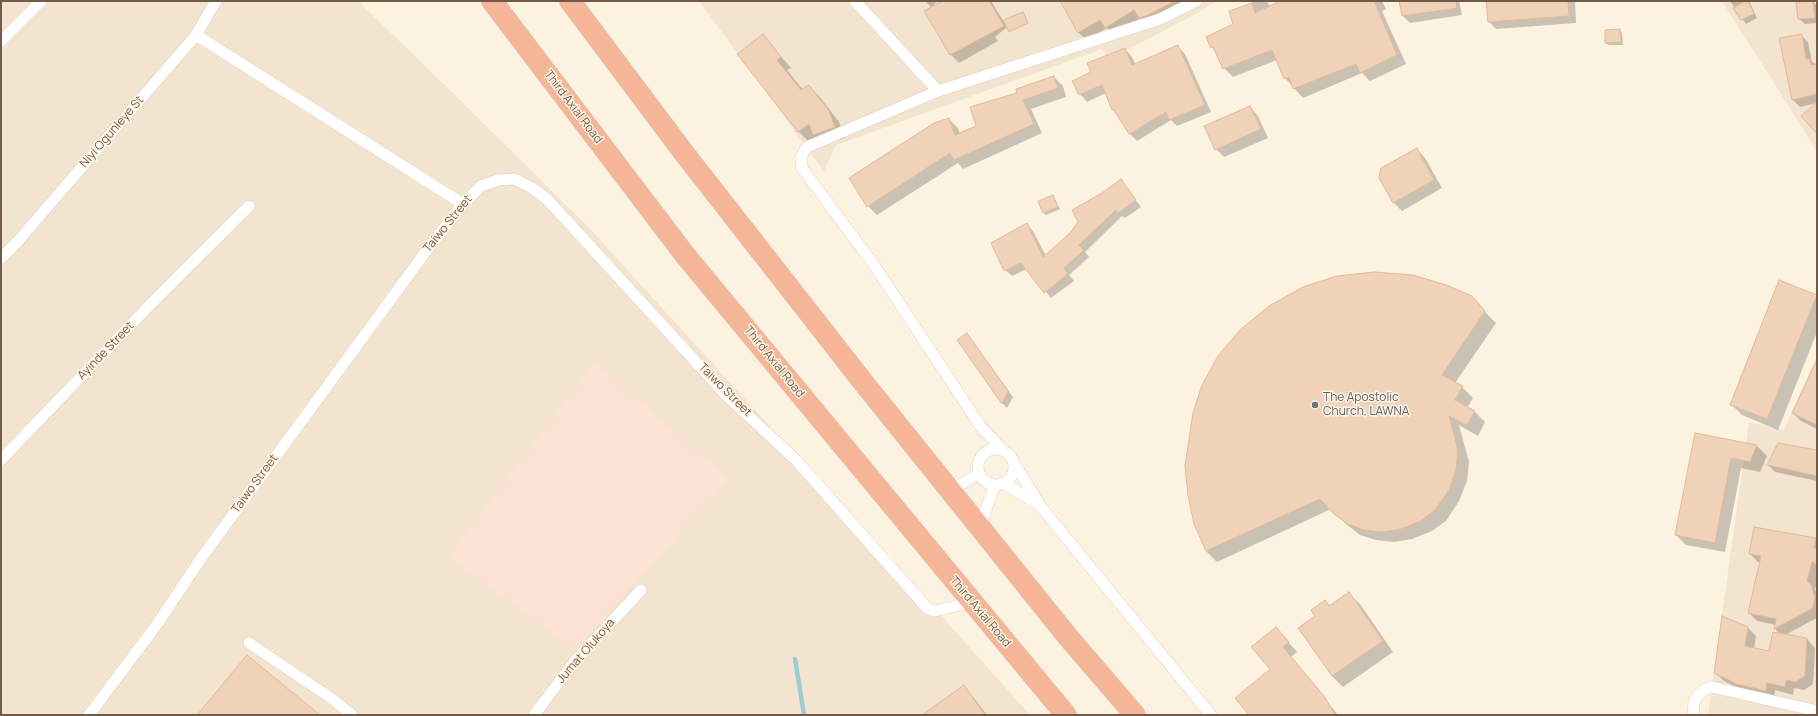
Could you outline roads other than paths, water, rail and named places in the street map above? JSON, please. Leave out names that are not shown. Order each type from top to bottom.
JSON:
[{"type":"highway","points":[[474,1],[553,81]]},
{"type":"highway","name":"Third Axial Road","points":[[492,1],[685,255],[1066,715]]},
{"type":"highway","points":[[570,1],[708,184],[862,382],[1068,637],[1135,715]]},
{"type":"street","points":[[1,41],[41,1]]},
{"type":"street","name":"Niyi Ogunleye St","points":[[1,258],[24,235],[196,35],[216,1]]},
{"type":"street","points":[[855,1],[938,91]]},
{"type":"street","points":[[1196,1],[1160,19],[938,91],[807,147],[802,157],[802,168],[874,265],[981,427],[1002,449],[1012,457],[1014,463],[1041,507],[1211,715]]},
{"type":"street","points":[[196,35],[463,204]]},
{"type":"street","name":"Taiwo Street","points":[[89,715],[158,623],[202,557],[296,427],[427,250],[463,204],[481,186],[498,180],[515,179],[532,188],[547,199],[727,396],[796,460],[927,608],[935,611],[972,602]]},
{"type":"street","name":"Ayinde Street","points":[[1,460],[146,309],[249,206]]},
{"type":"street","points":[[981,427],[983,453]]},
{"type":"street","points":[[1002,449],[989,449],[978,459],[978,474],[982,479],[988,484],[999,484],[1008,480],[1013,472],[1014,463]]},
{"type":"street","points":[[950,491],[978,474]]},
{"type":"street","points":[[999,484],[1041,507]]},
{"type":"street","points":[[979,528],[999,484]]},
{"type":"street","name":"Jumat Olukoya","points":[[534,715],[575,661],[641,590]]},
{"type":"street","points":[[249,643],[332,698],[352,715]]},
{"type":"street","points":[[1693,715],[1694,702],[1698,695],[1704,690],[1712,687],[1817,711]]},
{"type":"waterway","points":[[795,659],[804,715]]},
{"type":"place","name":"The Apostolic Church, LAWNA","points":[[1315,405]]}]
